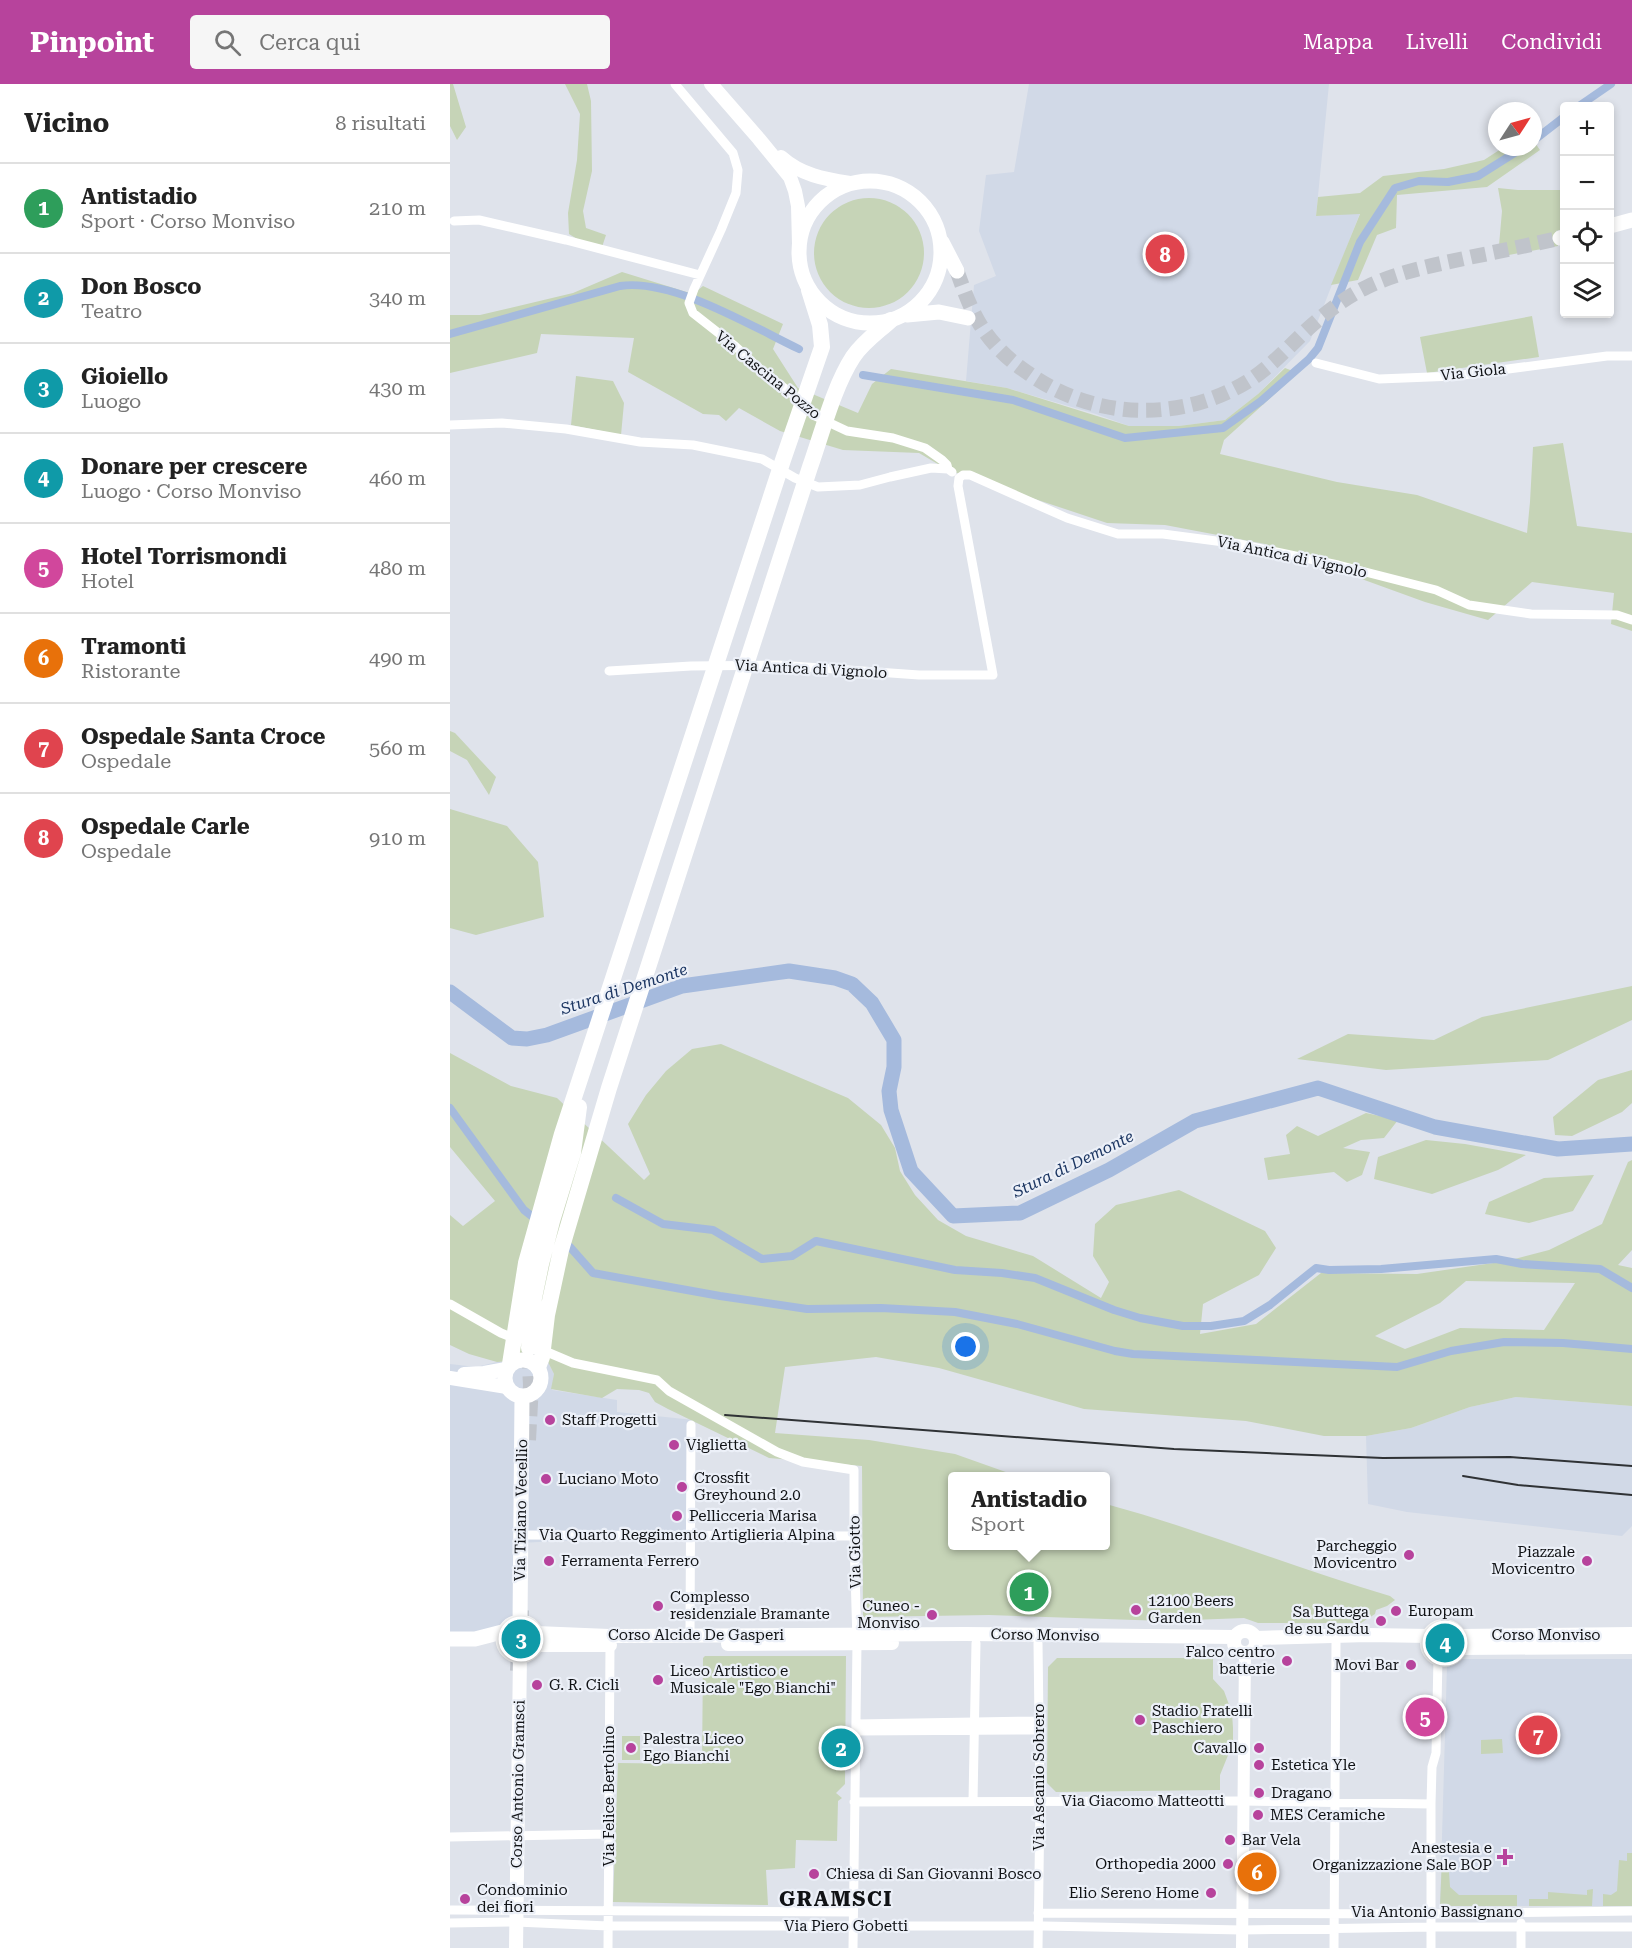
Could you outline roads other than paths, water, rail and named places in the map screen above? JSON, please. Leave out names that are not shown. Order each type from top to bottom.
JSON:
[{"type":"highway","points":[[531,1354],[521,1288],[531,1241],[562,1134],[820,355],[822,336],[809,290]]},
{"type":"highway","points":[[508,1367],[531,1354],[548,1315],[556,1270],[609,1088],[718,747],[833,402],[854,355],[896,318]]},
{"type":"highway","points":[[531,1354],[534,1298],[541,1264],[573,1153],[585,1068]]},
{"type":"highway","points":[[573,1153],[609,1088]]},
{"type":"main road","points":[[711,84],[790,177],[798,206],[800,268],[809,290],[825,308],[845,319],[868,324],[939,312],[968,318]]},
{"type":"main road","points":[[759,139],[798,170],[818,178],[850,183],[872,181],[885,183],[898,187],[916,198],[929,213],[957,271]]},
{"type":"main road","points":[[799,244],[804,224],[815,206],[831,192],[850,183]]},
{"type":"main road","points":[[1614,225],[1632,220]]},
{"type":"main road","points":[[896,318],[918,305],[930,290],[938,272],[941,252],[938,232]]},
{"type":"main road","points":[[450,1376],[484,1373],[508,1367],[517,1360],[525,1359],[532,1362],[531,1354]]},
{"type":"main road","points":[[508,1367],[504,1378],[507,1388],[522,1397],[528,1396],[538,1389],[542,1378],[531,1354]]},
{"type":"main road","points":[[450,1376],[507,1388]]},
{"type":"main road","name":"Via Tiziano Vecellio","points":[[520,1623],[522,1397]]},
{"type":"main road","points":[[450,1639],[475,1639],[506,1631],[512,1625],[528,1624],[536,1639],[529,1654],[520,1656],[512,1654],[506,1647],[504,1639],[506,1631]]},
{"type":"main road","points":[[1446,1626],[1454,1629],[1460,1642],[1451,1658],[1438,1658],[1431,1653],[1429,1640],[1434,1630],[1446,1626]]},
{"type":"main road","points":[[1244,1631],[1251,1632],[1256,1641],[1253,1650],[1245,1654],[1238,1651],[1234,1641],[1244,1631]]},
{"type":"main road","name":"Corso Monviso","points":[[1460,1642],[1632,1634]]},
{"type":"main road","name":"Corso Alcide De Gasperi","points":[[536,1639],[690,1635],[856,1639]]},
{"type":"main road","points":[[1256,1641],[1368,1635],[1429,1640]]},
{"type":"main road","points":[[475,1639],[483,1644],[506,1647]]},
{"type":"main road","name":"Corso Alcide De Gasperi","points":[[536,1639],[610,1645],[856,1639]]},
{"type":"main road","name":"Corso Monviso","points":[[856,1639],[1234,1641]]},
{"type":"main road","name":"Corso Monviso","points":[[856,1639],[976,1643],[1234,1641]]},
{"type":"main road","points":[[1256,1641],[1336,1643],[1429,1640]]},
{"type":"main road","name":"Corso Monviso","points":[[1460,1642],[1632,1647]]},
{"type":"main road","name":"Corso Antonio Gramsci","points":[[516,1948],[520,1656]]},
{"type":"street","name":"Via Cascina Pozzo","points":[[675,84],[733,153],[738,170],[736,193],[694,289],[689,306],[693,313],[796,397],[815,416],[847,431],[893,438],[925,448],[942,460],[948,469]]},
{"type":"street","points":[[454,221],[479,220],[700,275]]},
{"type":"street","name":"Via Giola","points":[[1316,363],[1379,379],[1455,376],[1597,357],[1632,356]]},
{"type":"street","points":[[450,425],[502,423],[566,429],[640,442],[693,445],[762,459],[795,478],[818,487],[860,485],[931,468],[948,469],[959,478]]},
{"type":"street","name":"Via Antica di Vignolo","points":[[609,671],[691,666],[778,665],[919,675],[993,675],[957,481],[959,478],[970,475],[1067,518],[1118,534],[1163,534],[1239,544],[1338,565],[1436,590],[1469,605],[1531,614],[1617,615],[1632,620]]},
{"type":"street","name":"Via Giotto","points":[[450,1304],[501,1333],[573,1363],[657,1380],[669,1391],[777,1452],[803,1462],[854,1470],[856,1639],[853,1948]]},
{"type":"street","points":[[690,1635],[691,1425]]},
{"type":"street","name":"Via Quarto Reggimento Artiglieria Alpina","points":[[520,1535],[854,1536]]},
{"type":"street","points":[[973,1801],[976,1643]]},
{"type":"street","name":"Via Ascanio Sobrero","points":[[1038,1643],[1040,1801],[1038,1948]]},
{"type":"street","points":[[1334,1948],[1336,1643]]},
{"type":"street","name":"Via Felice Bertolino","points":[[608,1948],[610,1645]]},
{"type":"street","points":[[1242,1948],[1245,1654]]},
{"type":"street","points":[[1431,1948],[1431,1804],[1432,1767],[1436,1753],[1438,1658]]},
{"type":"street","points":[[855,1727],[1038,1726]]},
{"type":"street","name":"Via Giacomo Matteotti","points":[[854,1802],[1242,1801],[1431,1804]]},
{"type":"street","points":[[450,1837],[608,1834]]},
{"type":"street","name":"Via Piero Gobetti","points":[[450,1923],[608,1909],[853,1912]]},
{"type":"street","name":"Via Piero Gobetti","points":[[450,1910],[608,1926],[1038,1926],[1242,1930]]},
{"type":"street","name":"Via Antonio Bassignano","points":[[1242,1914],[1632,1911]]},
{"type":"street","points":[[1521,1912],[1521,1948]]},
{"type":"street","points":[[1038,1913],[1242,1914]]},
{"type":"street","name":"Via Antonio Bassignano","points":[[1242,1930],[1632,1927]]},
{"type":"waterway","points":[[1585,102],[1611,84]]},
{"type":"waterway","points":[[1542,134],[1560,120]]},
{"type":"waterway","points":[[863,375],[1013,400],[1125,438],[1223,428],[1261,401],[1309,359],[1318,348],[1360,242],[1395,188],[1419,181],[1448,182],[1478,176],[1510,156]]},
{"type":"waterway","points":[[450,334],[620,286],[641,285],[687,296],[799,349]]},
{"type":"waterway","name":"Stura di Demonte","points":[[450,992],[512,1038],[527,1039],[547,1035],[682,986],[789,971],[835,978],[852,984],[872,1003],[894,1040],[894,1067],[889,1091],[891,1110],[911,1171],[953,1216],[1020,1213],[1109,1170],[1195,1121],[1318,1088],[1435,1127],[1558,1149],[1632,1144]]},
{"type":"waterway","points":[[450,1108],[524,1210],[538,1221]]},
{"type":"waterway","points":[[616,1198],[663,1224],[713,1230],[762,1259],[792,1256],[816,1241],[955,1270],[1035,1278],[1114,1310],[1140,1318],[1183,1326],[1211,1326],[1244,1321],[1270,1305],[1316,1268],[1381,1269],[1496,1259],[1522,1264],[1600,1269],[1632,1288]]},
{"type":"waterway","points":[[562,1241],[593,1273],[807,1309],[881,1308],[955,1312],[1017,1324],[1133,1354],[1397,1367],[1451,1351],[1504,1342],[1563,1343],[1632,1349]]},
{"type":"tunnel","points":[[957,271],[969,303],[983,329],[1000,350],[1028,373],[1054,389],[1081,400],[1109,407],[1138,410],[1167,409],[1195,404],[1223,394],[1250,380],[1331,310],[1352,295],[1379,281],[1431,266],[1560,238]]},
{"type":"tunnel","points":[[528,1440],[531,1385],[529,1348]]},
{"type":"tunnel","points":[[518,1671],[521,1610]]},
{"type":"railway","points":[[725,1415],[1174,1449],[1383,1458],[1510,1457],[1632,1466]]},
{"type":"railway","points":[[1463,1476],[1518,1485],[1632,1495]]},
{"type":"place","name":"Ospedale Carle","points":[[1165,254]]},
{"type":"place","name":"Staff Progetti","points":[[550,1420]]},
{"type":"place","name":"Viglietta","points":[[674,1445]]},
{"type":"place","name":"Luciano Moto","points":[[546,1479]]},
{"type":"place","name":"Crossfit Greyhound 2.0","points":[[682,1487]]},
{"type":"place","name":"Pellicceria Marisa","points":[[677,1516]]},
{"type":"place","name":"Parcheggio Movicentro","points":[[1409,1555]]},
{"type":"place","name":"Ferramenta Ferrero","points":[[549,1561]]},
{"type":"place","name":"Piazzale Movicentro","points":[[1587,1561]]},
{"type":"place","name":"Antistadio","points":[[1029,1592]]},
{"type":"place","name":"Complesso residenziale Bramante","points":[[658,1606]]},
{"type":"place","name":"12100 Beers Garden","points":[[1136,1610]]},
{"type":"place","name":"Europam","points":[[1396,1611]]},
{"type":"place","name":"Cuneo - Monviso","points":[[932,1615]]},
{"type":"place","name":"Sa Buttega de su Sardu","points":[[1381,1621]]},
{"type":"place","name":"Gioiello","points":[[521,1639]]},
{"type":"place","name":"Donare per crescere","points":[[1445,1643]]},
{"type":"place","name":"Falco centro batterie","points":[[1287,1661]]},
{"type":"place","name":"Movi Bar","points":[[1411,1665]]},
{"type":"place","name":"Liceo Artistico e Musicale \"Ego Bianchi\"","points":[[658,1680]]},
{"type":"place","name":"G. R. Cicli","points":[[537,1685]]},
{"type":"place","name":"Hotel Torrismondi","points":[[1425,1717]]},
{"type":"place","name":"Stadio Fratelli Paschiero","points":[[1140,1720]]},
{"type":"place","name":"Ospedale Santa Croce","points":[[1538,1735]]},
{"type":"place","name":"Palestra Liceo Ego Bianchi","points":[[631,1748]]},
{"type":"place","name":"Don Bosco","points":[[841,1748]]},
{"type":"place","name":"Cavallo","points":[[1259,1748]]},
{"type":"place","name":"Estetica Yle","points":[[1259,1765]]},
{"type":"place","name":"Dragano","points":[[1259,1793]]},
{"type":"place","name":"MES Ceramiche","points":[[1258,1815]]},
{"type":"place","name":"Bar Vela","points":[[1230,1840]]},
{"type":"place","name":"Anestesia e Organizzazione Sale BOP","points":[[1505,1857]]},
{"type":"place","name":"Orthopedia 2000","points":[[1228,1864]]},
{"type":"place","name":"Tramonti","points":[[1257,1872]]},
{"type":"place","name":"Chiesa di San Giovanni Bosco","points":[[814,1874]]},
{"type":"place","name":"Elio Sereno Home","points":[[1211,1893]]},
{"type":"place","name":"Condominio dei fiori","points":[[465,1899]]},
{"type":"district","name":"GRAMSCI","points":[[836,1899]]}]
